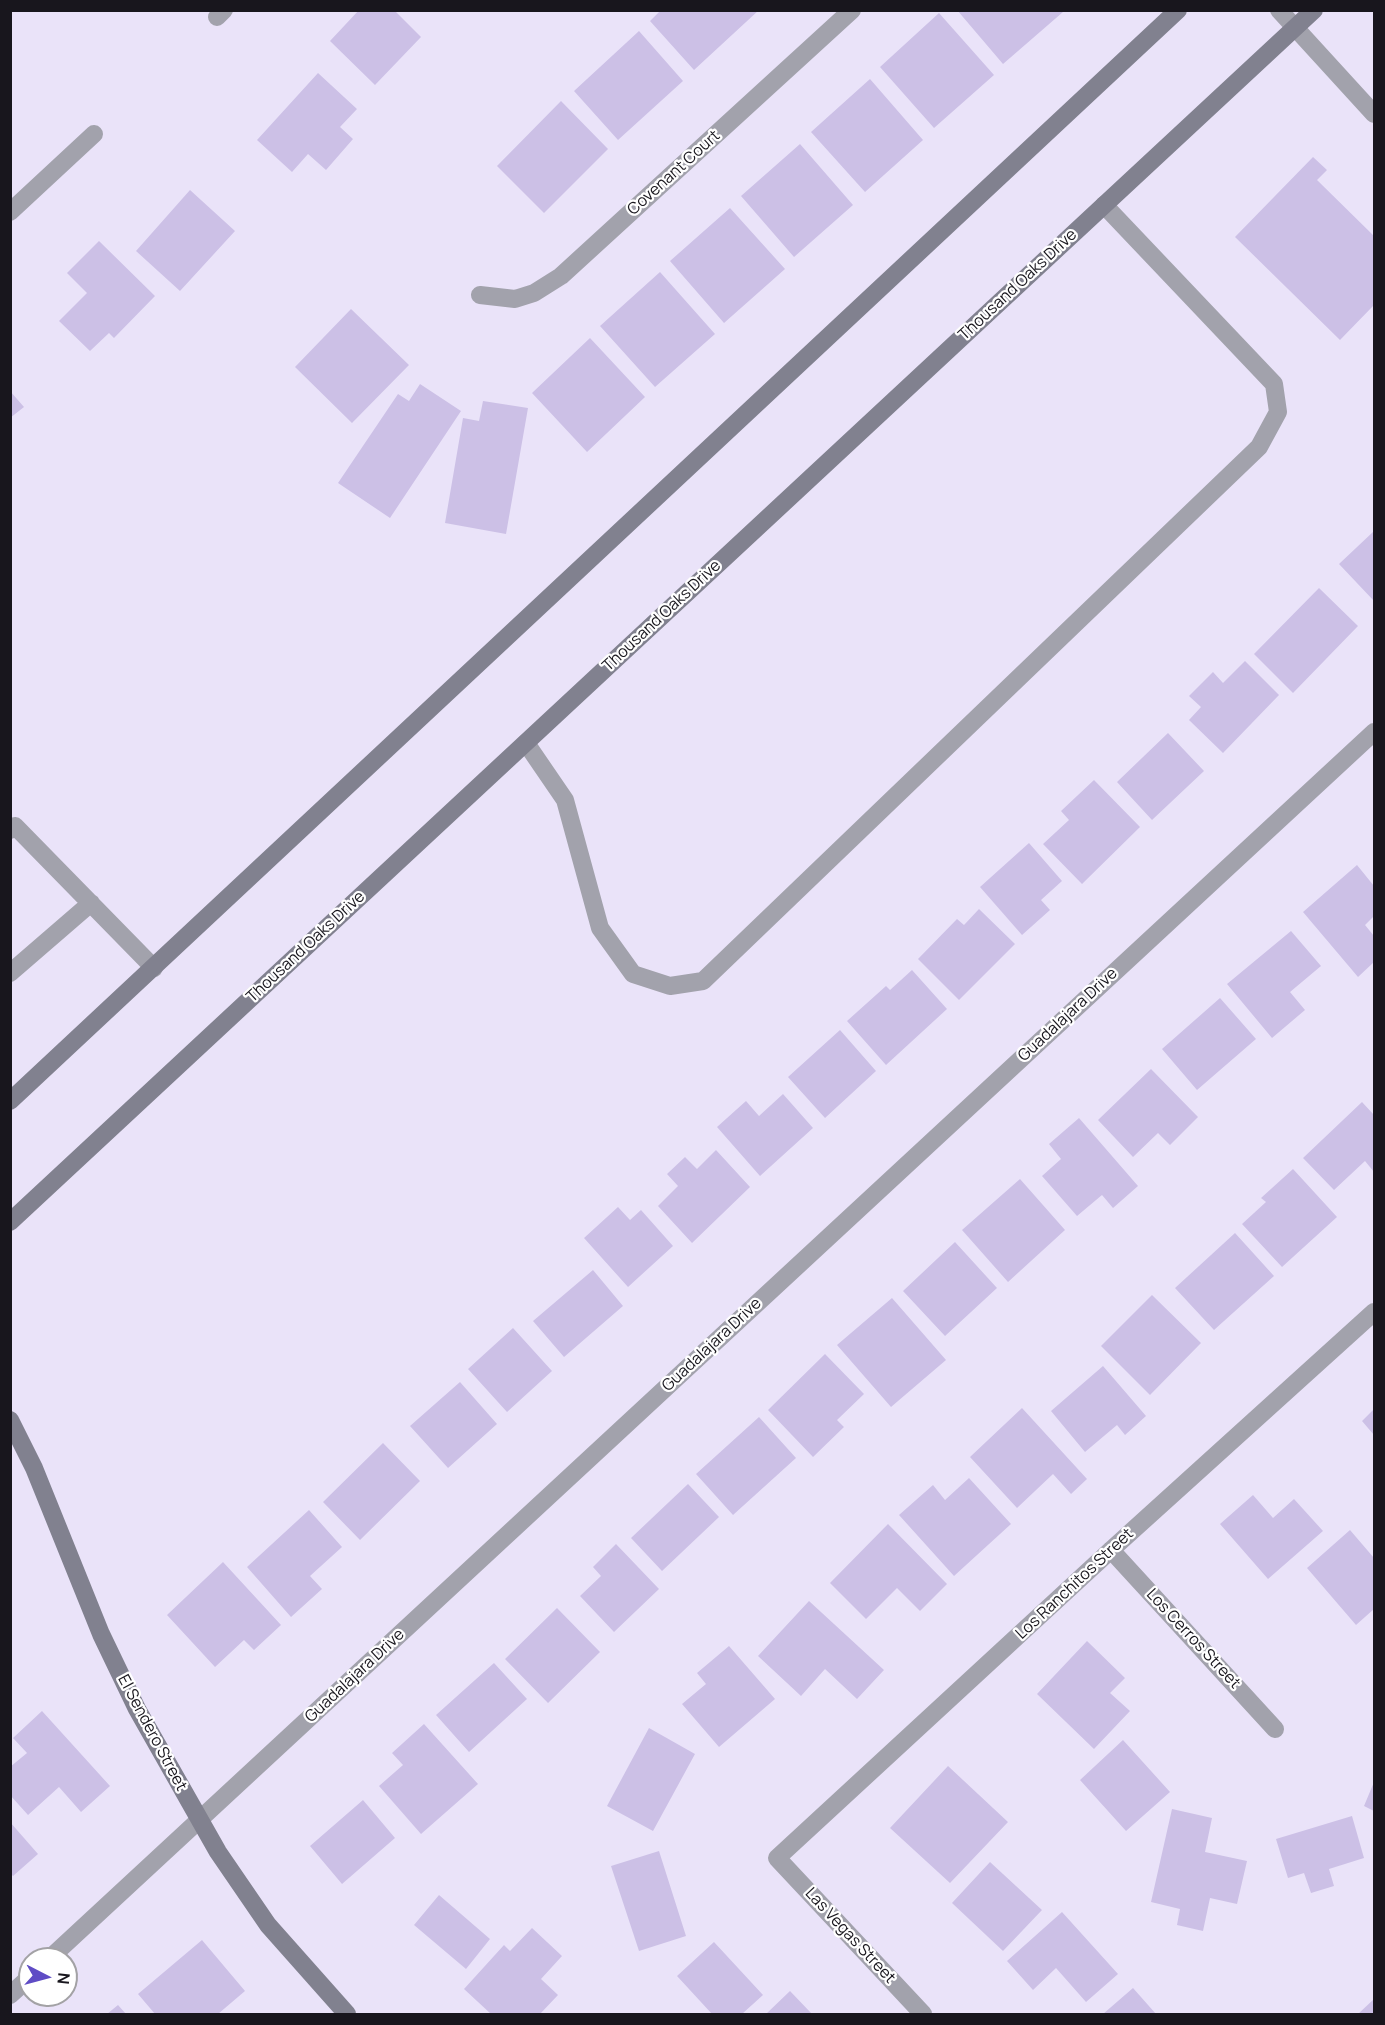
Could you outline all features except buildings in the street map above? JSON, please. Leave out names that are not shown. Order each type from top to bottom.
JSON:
[{"type":"main road","points":[[10,1101],[1178,10]]},
{"type":"main road","name":"Thousand Oaks Drive","points":[[10,1222],[1314,10]]},
{"type":"main road","name":"El Sendero Street","points":[[10,1420],[34,1468],[101,1634],[137,1708],[218,1852],[268,1925],[347,2014]]},
{"type":"street","name":"Covenant Court","points":[[480,295],[515,299],[534,293],[561,276],[852,10]]},
{"type":"street","points":[[1279,10],[1374,114]]},
{"type":"street","points":[[10,212],[94,134]]},
{"type":"street","points":[[526,743],[565,800],[600,928],[633,974],[670,986],[703,981],[1258,447],[1278,412],[1274,384],[1104,205]]},
{"type":"street","name":"Guadalajara Drive","points":[[62,1947],[1374,732]]},
{"type":"street","points":[[10,830],[15,826],[154,968]]},
{"type":"street","points":[[10,973],[90,903]]},
{"type":"street","name":"Los Ranchitos Street","points":[[777,1858],[1111,1550],[1374,1312]]},
{"type":"street","name":"Los Cerros Street","points":[[1111,1550],[1275,1729]]},
{"type":"street","name":"Las Vegas Street","points":[[777,1858],[923,2014]]}]
